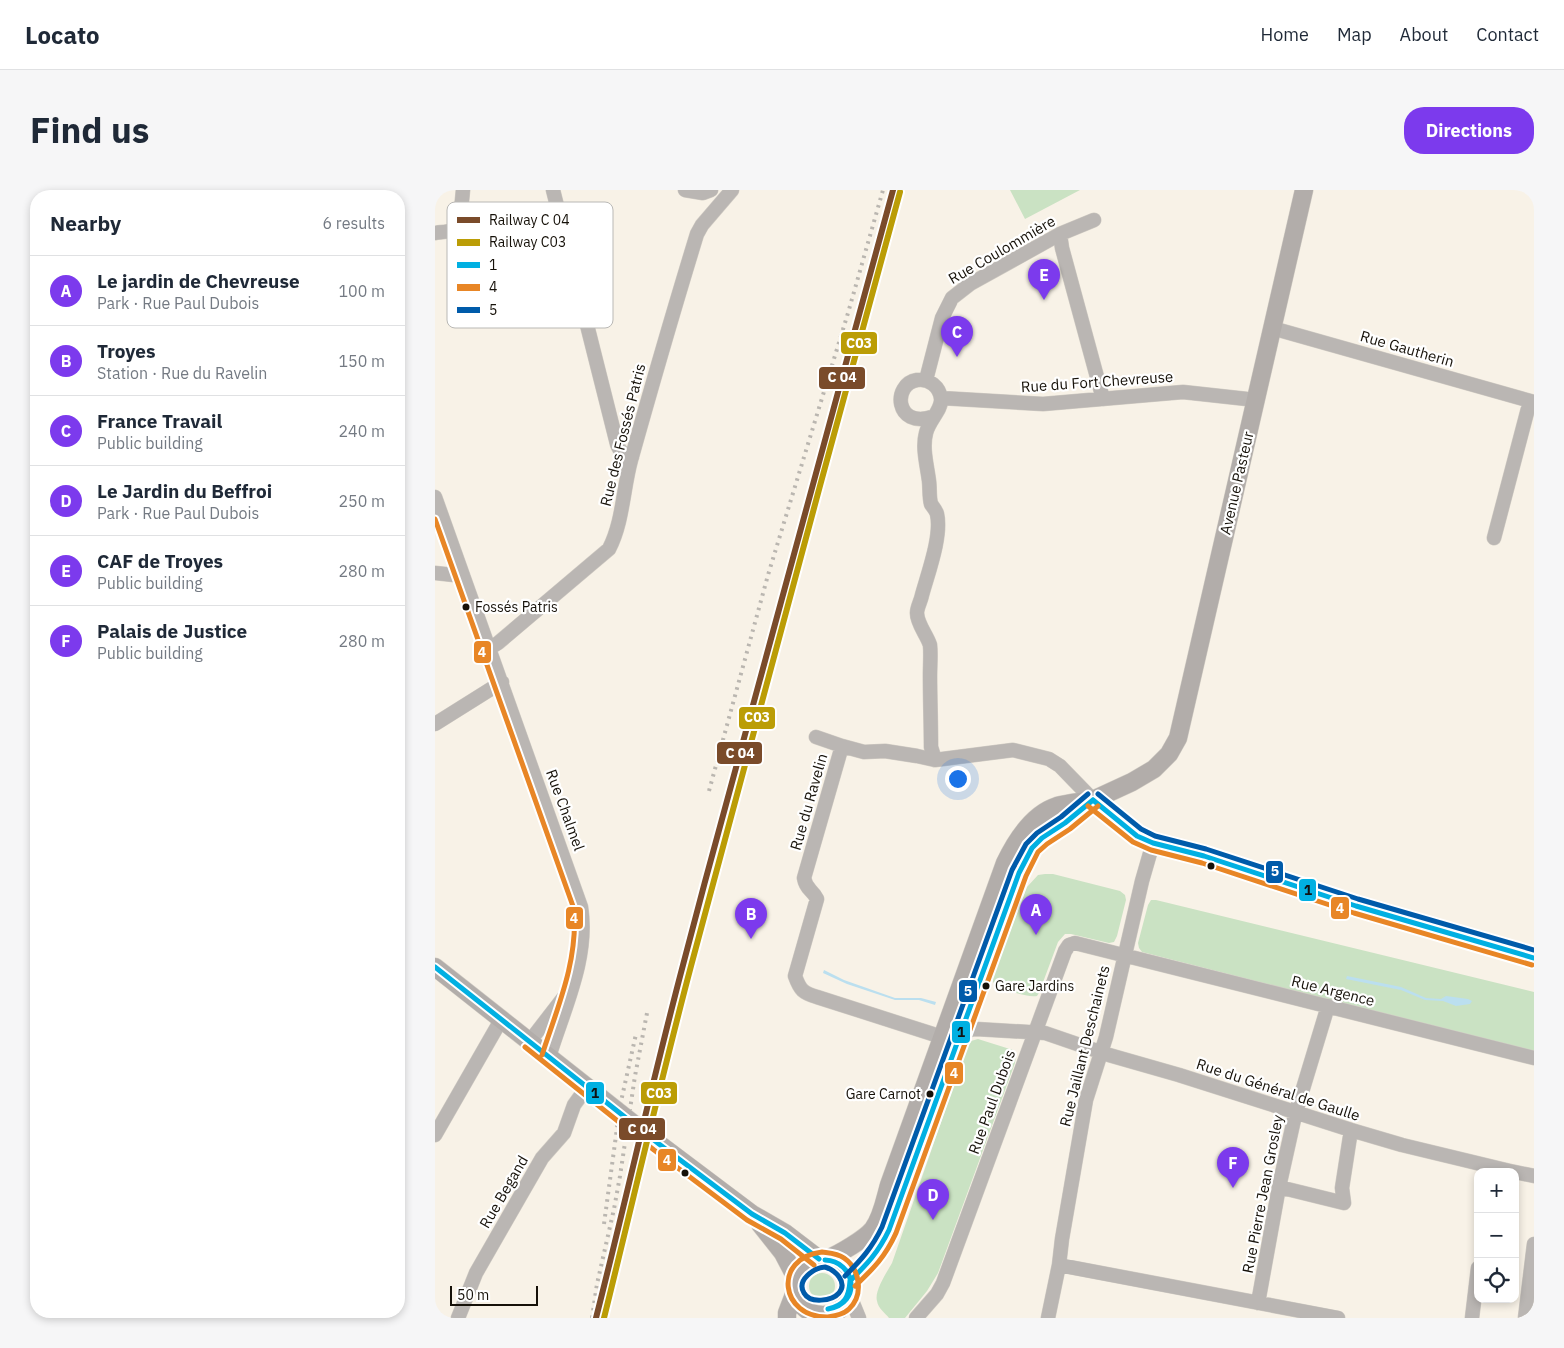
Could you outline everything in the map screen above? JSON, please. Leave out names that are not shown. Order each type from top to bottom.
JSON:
[{"type":"main road","name":"Avenue Pasteur","points":[[970,985],[1019,873],[1032,848],[1042,838],[1065,823],[1093,800],[1132,782],[1154,769],[1169,754],[1178,738],[1304,190]]},
{"type":"main road","points":[[1093,800],[1137,836],[1153,843],[1204,856],[1356,906],[1534,958]]},
{"type":"main road","points":[[435,967],[659,1144],[752,1214],[785,1233],[823,1259],[842,1266],[847,1273],[850,1288]]},
{"type":"main road","points":[[752,1214],[783,1252],[796,1285],[798,1301],[804,1308],[811,1313],[824,1316],[834,1313],[844,1306],[850,1288],[881,1246],[889,1230],[961,1033],[970,985]]},
{"type":"main road","points":[[787,1318],[796,1285],[805,1265],[841,1254],[873,1229],[876,1224],[943,1038],[970,985]]},
{"type":"street","points":[[685,190],[703,193],[711,190]]},
{"type":"street","name":"Rue des Fossés Patris","points":[[490,648],[554,597],[609,549],[613,541],[632,457],[659,358],[697,234],[702,225],[731,190]]},
{"type":"street","name":"Rue Coulommière","points":[[926,380],[942,318],[952,298],[970,284],[1060,234],[1094,220]]},
{"type":"street","points":[[1060,234],[1062,248],[1103,399]]},
{"type":"street","points":[[588,328],[617,444],[623,454],[632,457]]},
{"type":"street","name":"Rue Gautherin","points":[[1272,328],[1532,401]]},
{"type":"street","points":[[932,417],[922,420],[912,418],[905,413],[901,405],[901,396],[904,388],[910,383],[926,380],[939,390],[941,398],[940,406],[926,430],[924,442],[931,503],[937,513],[937,538],[917,614],[929,645],[931,747],[935,760]]},
{"type":"street","name":"Rue du Fort Chevreuse","points":[[941,398],[1043,404],[1183,392],[1256,400]]},
{"type":"street","points":[[1494,538],[1532,401]]},
{"type":"street","points":[[912,418],[916,432],[921,478]]},
{"type":"street","name":"Rue Chalmel","points":[[435,497],[581,907],[583,920],[580,960],[549,1057]]},
{"type":"street","points":[[435,573],[463,576]]},
{"type":"street","points":[[435,724],[501,682]]},
{"type":"street","points":[[816,737],[842,746]]},
{"type":"street","name":"Rue du Ravelin","points":[[943,1038],[807,994],[800,989],[795,976],[817,899],[815,894],[805,886],[804,878],[842,746],[864,752],[885,751],[935,760],[1013,750],[1049,759],[1060,766],[1093,800]]},
{"type":"street","name":"Rue Jaillant Deschainets","points":[[1048,1318],[1059,1265],[1086,1100],[1101,1052],[1153,843]]},
{"type":"street","name":"Rue Paul Dubois","points":[[916,1318],[937,1294],[943,1283],[1065,951],[1075,943],[1124,956]]},
{"type":"street","name":"Rue Argence","points":[[1124,956],[1534,1058]]},
{"type":"street","name":"Rue Chalmel","points":[[530,1041],[572,986]]},
{"type":"street","name":"Rue Pierre Jean Grosley","points":[[1258,1303],[1279,1187],[1296,1112],[1328,1006]]},
{"type":"street","points":[[435,1135],[501,1020]]},
{"type":"street","name":"Rue du Général de Gaulle","points":[[943,1038],[976,1029],[1045,1033],[1351,1130],[1402,1145],[1498,1168]]},
{"type":"street","name":"Rue Begand","points":[[458,1318],[476,1273],[542,1158],[563,1134],[575,1105],[587,1087]]},
{"type":"street","points":[[1279,1187],[1344,1204],[1342,1188],[1351,1130]]},
{"type":"street","name":"Rue du Général de Gaulle","points":[[1519,1173],[1534,1176]]},
{"type":"street","points":[[1525,1318],[1534,1244]]},
{"type":"street","points":[[1059,1265],[1337,1318]]},
{"type":"street","points":[[850,1288],[859,1318]]},
{"type":"street","points":[[1472,1318],[1474,1301]]},
{"type":"green space","points":[[1010,190],[1080,190],[1025,219]]},
{"type":"green space","points":[[1053,874],[1120,891],[1125,895],[1126,900],[1114,942],[1109,943],[1065,934],[1058,942],[1039,993],[1037,996],[1027,996],[996,985],[993,982],[993,976],[1027,887],[1038,875]]},
{"type":"green space","points":[[1151,900],[1534,992],[1534,1052],[1142,952],[1138,943]]},
{"type":"green space","points":[[978,1039],[1013,1050],[1016,1054],[1015,1063],[938,1273],[927,1291],[905,1318],[889,1318],[878,1304],[877,1292],[892,1263],[968,1045],[971,1041]]},
{"type":"green space","points":[[822,1273],[831,1277],[835,1286],[831,1295],[822,1299],[813,1295],[809,1286],[813,1277]]},
{"type":"water","points":[[824,970],[844,980],[895,998],[921,998],[936,1002],[935,1005],[919,1000],[895,1000],[847,984],[823,973]]},
{"type":"water","points":[[1347,976],[1401,987],[1426,998],[1441,999],[1446,996],[1472,1001],[1470,1004],[1456,1006],[1443,1001],[1425,1000],[1401,990],[1346,979]]},
{"type":"railway","points":[[709,791],[768,575],[848,313],[883,190]]},
{"type":"railway","points":[[592,1318],[597,1284],[620,1176],[635,1076],[647,1013]]},
{"type":"railway","points":[[604,1224],[620,1106],[636,1034]]},
{"type":"transit line","points":[[596,1318],[683,965],[893,190]]},
{"type":"transit line","name":"4","points":[[435,519],[574,909],[573,947],[570,965],[566,983],[542,1055]]},
{"type":"transit line","name":"5","points":[[845,1276],[866,1253],[882,1227],[1012,870],[1026,844],[1037,833],[1061,817],[1088,794]]},
{"type":"transit line","name":"5","points":[[1098,794],[1141,829],[1155,836],[1206,849],[1358,899],[1534,950]]},
{"type":"transit line","name":"1","points":[[1093,800],[1137,836],[1153,843],[1204,856],[1356,906],[1534,958]]},
{"type":"transit line","name":"1","points":[[850,1281],[872,1258],[889,1230],[1019,873],[1032,848],[1042,838],[1065,823],[1093,800]]},
{"type":"transit line","name":"4","points":[[1088,806],[1133,842],[1151,850],[1202,863],[1354,913],[1532,965]]},
{"type":"transit line","name":"4","points":[[855,1286],[879,1262],[896,1233],[1026,876],[1038,852],[1098,806]]},
{"type":"transit line","name":"1","points":[[435,967],[659,1144],[752,1214],[785,1233],[819,1259]]},
{"type":"transit line","name":"4","points":[[525,1047],[654,1150],[747,1220],[781,1239],[814,1265]]},
{"type":"transit line","name":"4","points":[[822,1252],[836,1254],[844,1258],[854,1269],[858,1282],[857,1297],[849,1309],[828,1317],[812,1315],[800,1308],[792,1298],[788,1287],[789,1275],[795,1265],[806,1257],[822,1252]]},
{"type":"transit line","name":"1","points":[[825,1260],[835,1262],[843,1267],[851,1283],[847,1299],[839,1305],[828,1309]]},
{"type":"transit line","name":"5","points":[[825,1267],[839,1277],[842,1285],[841,1289],[836,1296],[831,1298],[811,1299],[804,1293],[802,1288],[804,1279],[811,1272],[825,1267]]},
{"type":"transit line","name":"1","points":[[828,1309],[845,1300],[849,1292],[850,1281]]},
{"type":"rail line","name":"C03","points":[[604,1318],[691,966],[900,192]]},
{"type":"place","name":"CAF de Troyes","points":[[1044,300]]},
{"type":"place","name":"France Travail","points":[[957,357]]},
{"type":"place","name":"Fossés Patris","points":[[466,607]]},
{"type":"place","name":"Le jardin de Chevreuse","points":[[1036,935]]},
{"type":"place","name":"Troyes","points":[[751,939]]},
{"type":"place","name":"Gare Jardins","points":[[986,986]]},
{"type":"place","name":"Gare Carnot","points":[[930,1094]]},
{"type":"place","name":"Palais de Justice","points":[[1233,1188]]},
{"type":"place","name":"Le Jardin du Beffroi","points":[[933,1220]]}]
